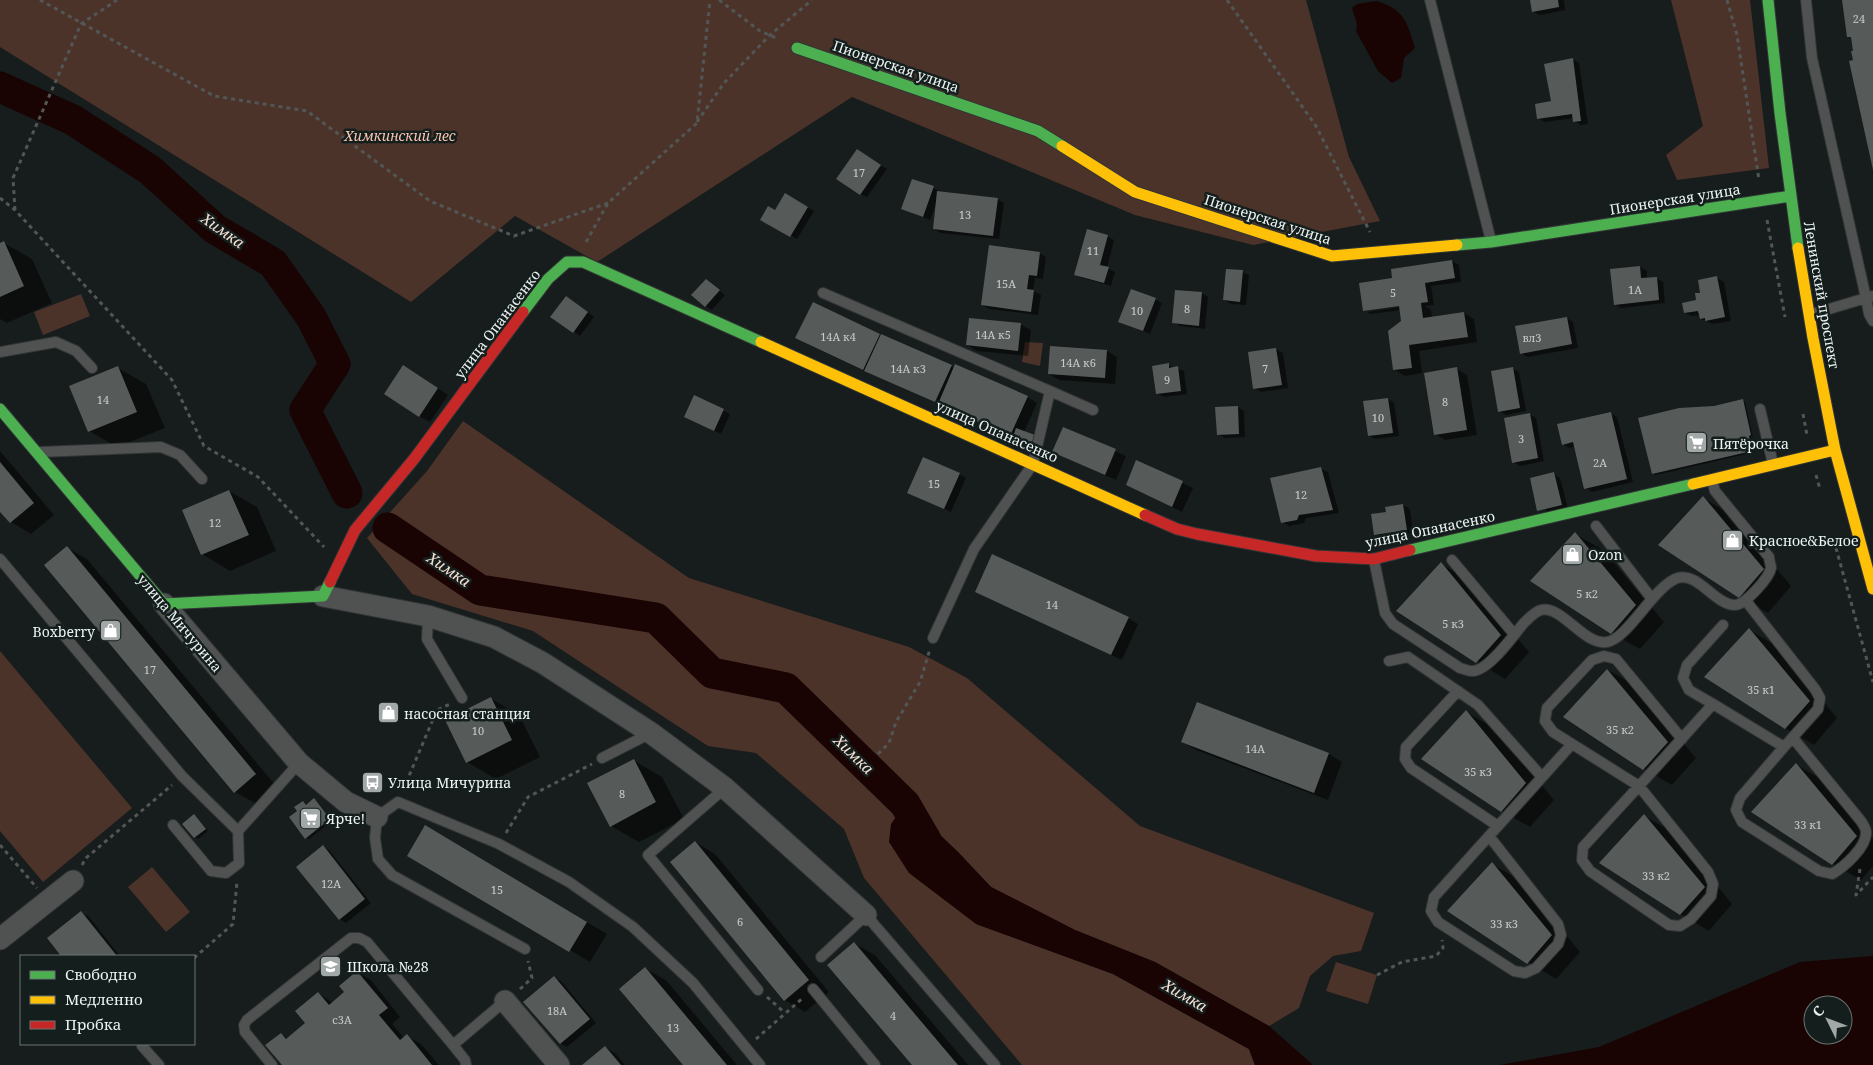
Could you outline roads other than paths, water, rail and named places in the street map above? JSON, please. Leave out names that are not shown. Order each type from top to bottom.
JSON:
[{"type":"street","name":"Ленинский проспект","points":[[1768,0],[1778,106],[1808,315],[1835,450],[1873,589]]},
{"type":"street","name":"Пионерская улица","points":[[797,48],[1038,131],[1136,192],[1332,256],[1491,242],[1791,196]]},
{"type":"street","name":"улица Опанасенко","points":[[323,596],[354,530],[414,459],[548,279],[567,262],[583,262],[1177,529],[1286,552],[1350,560],[1374,559],[1712,480],[1778,468],[1835,450]]},
{"type":"street","name":"улица Мичурина","points":[[0,409],[299,763],[346,802],[377,817]]},
{"type":"street","points":[[164,604],[323,596],[428,616],[494,637],[542,663],[651,733],[724,788],[866,915]]},
{"type":"street","points":[[0,939],[72,881]]},
{"type":"street","points":[[505,1000],[558,1065]]},
{"type":"lane","points":[[1430,0],[1491,242]]},
{"type":"lane","points":[[1806,0],[1812,58],[1870,297],[1869,314],[1873,321]]},
{"type":"lane","points":[[823,293],[1092,410]]},
{"type":"lane","points":[[1808,315],[1870,297]]},
{"type":"lane","points":[[0,352],[56,342],[76,350],[92,368]]},
{"type":"lane","points":[[933,638],[974,549],[1033,464],[1050,391]]},
{"type":"lane","points":[[1760,409],[1778,468]]},
{"type":"lane","points":[[36,452],[161,447],[180,454],[202,479]]},
{"type":"lane","points":[[1374,559],[1385,613],[1393,624],[1460,668],[1472,672],[1485,668],[1530,617],[1540,610],[1552,611],[1594,640],[1606,643],[1618,638],[1666,584],[1680,577],[1693,580],[1727,603],[1736,605],[1746,601],[1768,576],[1771,567],[1768,557],[1715,491],[1712,480]]},
{"type":"lane","points":[[1596,526],[1652,599]]},
{"type":"lane","points":[[0,559],[182,776],[238,831]]},
{"type":"lane","points":[[1452,560],[1514,634]]},
{"type":"lane","points":[[1746,601],[1820,698],[1818,709],[1740,798],[1736,810],[1742,822],[1819,871],[1832,874],[1843,868],[1864,844],[1866,832],[1861,821],[1793,738]]},
{"type":"lane","points":[[428,616],[427,639],[462,698]]},
{"type":"lane","points":[[1723,625],[1687,665],[1684,678],[1689,690],[1784,747]]},
{"type":"lane","points":[[1682,739],[1616,659],[1604,656],[1592,660],[1547,708],[1545,721],[1553,732],[1639,786],[1708,872],[1713,884],[1711,896],[1690,919],[1680,926],[1669,925],[1590,871],[1582,860],[1583,847],[1639,786],[1682,739],[1713,704]]},
{"type":"lane","points":[[1389,661],[1408,657],[1478,705],[1542,777]]},
{"type":"lane","points":[[1458,691],[1406,747],[1405,759],[1411,768],[1498,826]]},
{"type":"lane","points":[[602,758],[651,733]]},
{"type":"lane","points":[[1489,836],[1558,924],[1561,935],[1558,944],[1536,968],[1525,973],[1514,971],[1438,922],[1431,911],[1434,898],[1489,836],[1572,744]]},
{"type":"lane","points":[[173,825],[211,870],[226,873],[239,863],[238,831],[299,763]]},
{"type":"lane","points":[[724,788],[648,855],[758,990]]},
{"type":"lane","points":[[524,948],[392,875],[378,859],[375,838],[377,817],[398,802],[499,844],[569,882],[633,926],[693,983],[760,1065]]},
{"type":"lane","points":[[821,957],[866,915],[995,1065]]},
{"type":"lane","points":[[272,1065],[245,1032],[244,1025],[247,1020],[351,938],[359,938],[367,942],[453,1045],[465,1060],[466,1065]]},
{"type":"lane","points":[[813,989],[876,1065]]},
{"type":"lane","points":[[453,1045],[505,1000]]},
{"type":"lane","points":[[142,1046],[158,1065]]},
{"type":"water","points":[[1376,1],[1393,8],[1399,13],[1407,24],[1415,48],[1404,58],[1401,78],[1392,83],[1378,71],[1356,31],[1357,24],[1352,8],[1357,4]]},
{"type":"water","points":[[905,804],[958,852],[991,887],[1075,930],[1155,962],[1269,1026],[1313,1065],[1255,1065],[1249,1049],[1113,974],[976,924],[909,873],[889,842],[891,824]]},
{"type":"water","points":[[1873,956],[1873,1065],[1500,1065],[1599,1047],[1800,962]]},
{"type":"waterway","name":"Химка","points":[[0,87],[73,120],[150,170],[215,229],[273,263],[311,317],[335,364],[305,410],[347,493]]},
{"type":"waterway","name":"Химка","points":[[388,528],[480,590],[656,618],[712,673],[786,688],[905,804],[926,840]]},
{"type":"place","name":"Пятёрочка","points":[[1697,443]]},
{"type":"place","name":"Красное&Белое","points":[[1733,540]]},
{"type":"place","name":"Ozon","points":[[1572,554]]},
{"type":"place","name":"Boxberry","points":[[111,631]]},
{"type":"place","name":"насосная станция","points":[[388,713]]},
{"type":"place","name":"Улица Мичурина","points":[[372,782]]},
{"type":"place","name":"Ярче!","points":[[310,818]]},
{"type":"place","name":"Школа №28","points":[[331,966]]},
{"type":"park label","name":"Химкинский лес","points":[[400,135]]}]
